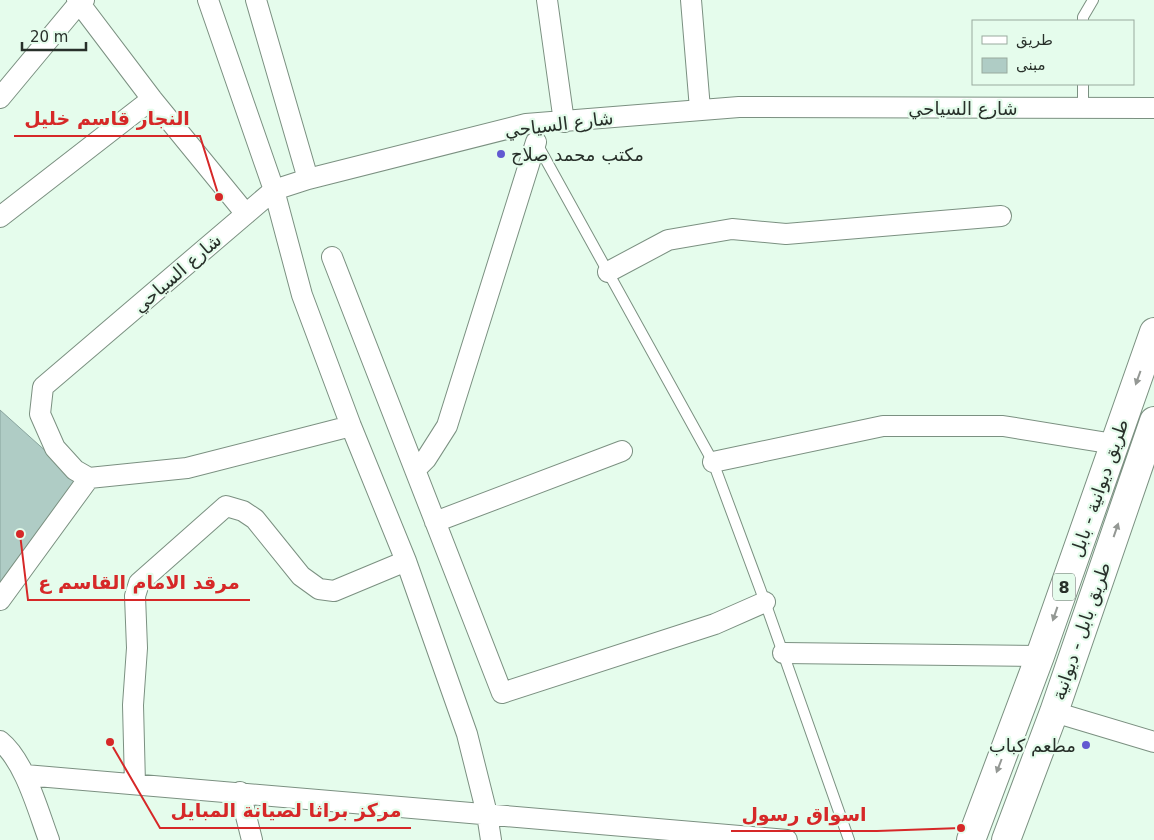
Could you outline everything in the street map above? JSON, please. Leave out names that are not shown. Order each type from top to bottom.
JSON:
[{"type":"highway","name":"طريق ديوانية - بابل","points":[[971,840],[1040,656],[1154,332]]},
{"type":"highway","name":"طريق بابل - ديوانية","points":[[1006,840],[1148,454],[1154,421]]},
{"type":"street","points":[[208,0],[274,190],[302,295],[351,426],[406,561],[467,734],[487,814],[491,840]]},
{"type":"street","points":[[256,0],[308,179]]},
{"type":"street","points":[[547,0],[564,122]]},
{"type":"street","points":[[691,0],[700,109]]},
{"type":"street","points":[[0,98],[80,1],[152,99],[246,214]]},
{"type":"street","points":[[0,217],[152,99]]},
{"type":"street","name":"شارع السياحي","points":[[89,478],[75,470],[56,448],[40,414],[43,388],[274,190],[308,179],[526,124],[740,107],[1154,108]]},
{"type":"street","points":[[415,470],[426,460],[447,426],[536,142]]},
{"type":"street","points":[[608,272],[668,240],[732,229],[786,234],[1001,216]]},
{"type":"street","points":[[332,257],[502,693],[715,624],[765,602]]},
{"type":"street","points":[[0,600],[89,478],[187,468],[351,426]]},
{"type":"street","points":[[713,462],[883,426],[1003,426],[1114,444]]},
{"type":"street","points":[[435,522],[622,451]]},
{"type":"street","points":[[135,784],[133,705],[137,648],[136,596],[140,582],[226,506],[255,519],[301,576],[319,589],[334,591],[406,561]]},
{"type":"street","points":[[783,653],[1040,656]]},
{"type":"street","points":[[1054,712],[1154,742]]},
{"type":"street","points":[[0,741],[5,745],[25,775],[49,840]]},
{"type":"street","points":[[25,775],[787,840]]},
{"type":"street","points":[[240,792],[252,840]]},
{"type":"lane","points":[[1083,20],[1093,0]]},
{"type":"lane","points":[[1083,85],[1084,108]]},
{"type":"lane","points":[[526,124],[713,462],[765,602],[849,840]]},
{"type":"building","points":[[0,410],[79,481],[0,586]]},
{"type":"place","name":"مكتب محمد صلاح","points":[[501,154]]},
{"type":"place","name":"النجار قاسم خليل","points":[[219,197]]},
{"type":"place","name":"مرقد الامام القاسم ع","points":[[20,534]]},
{"type":"place","name":"مركز براثا لصيانة المبايل","points":[[110,742]]},
{"type":"place","name":"مطعم كباب","points":[[1086,745]]},
{"type":"place","name":"اسواق رسول","points":[[961,828]]}]
